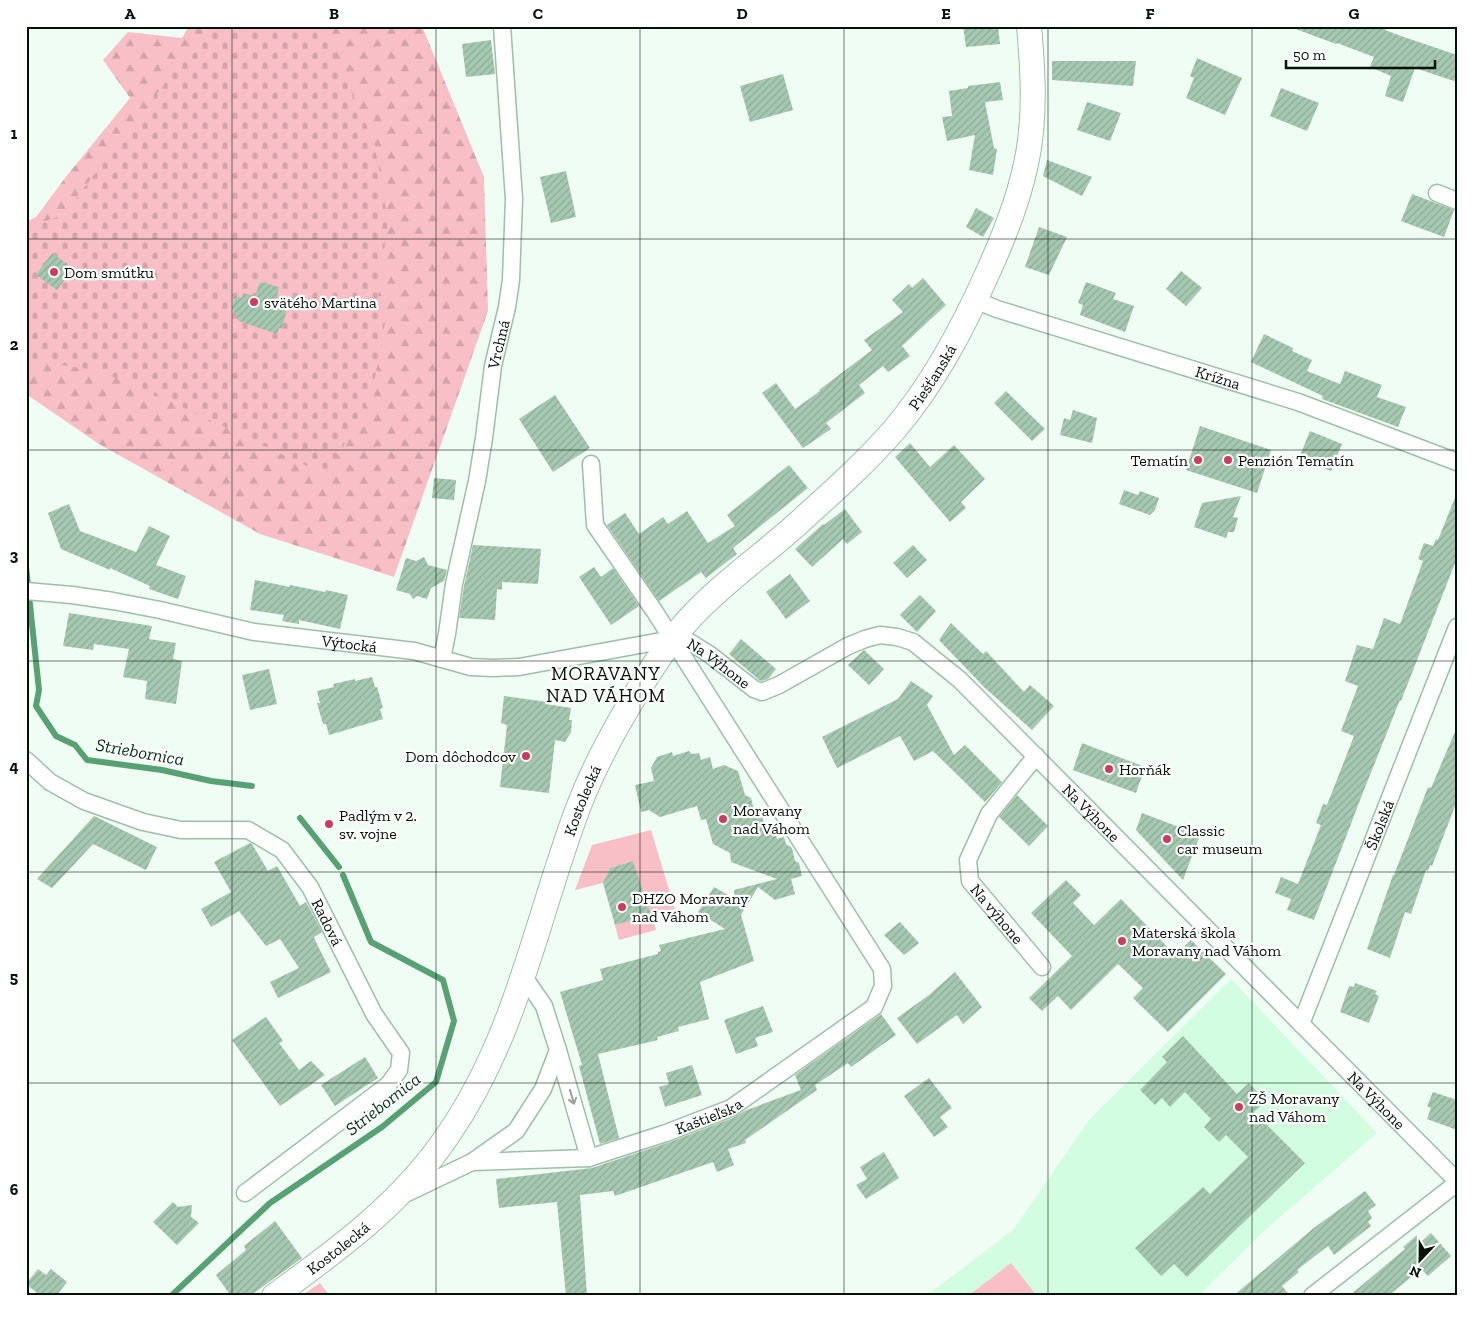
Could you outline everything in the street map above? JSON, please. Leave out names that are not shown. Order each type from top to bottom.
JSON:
[{"type":"main road","name":"Piešťanská","points":[[672,639],[706,602],[805,518],[864,462],[895,428],[923,391],[944,358],[975,300],[1016,205],[1027,161],[1032,118],[1029,26]]},
{"type":"main road","name":"Kostolecká","points":[[274,1296],[355,1235],[398,1197],[433,1157],[463,1113],[497,1048],[524,977],[563,850],[580,804],[624,714],[672,639]]},
{"type":"street","name":"Vrchná","points":[[442,658],[448,634],[454,584],[477,481],[493,366],[507,307],[511,280],[514,238],[514,190],[502,26]]},
{"type":"street","points":[[1437,193],[1457,201]]},
{"type":"street","name":"Krížna","points":[[975,300],[997,309],[1298,402],[1457,462]]},
{"type":"street","points":[[591,464],[595,526],[672,639]]},
{"type":"street","name":"Výtocká","points":[[26,591],[72,594],[132,604],[254,632],[414,651],[471,667],[519,667],[672,639]]},
{"type":"street","name":"Školská","points":[[1301,1024],[1457,627]]},
{"type":"street","name":"Na Výhone","points":[[672,639],[688,641],[710,654],[754,689],[762,692],[848,646],[865,639],[880,635],[897,636],[913,642],[960,680],[1457,1182]]},
{"type":"street","name":"Kaštieľska","points":[[589,1158],[666,1133],[731,1108],[874,1007],[883,986],[882,969],[672,639]]},
{"type":"street","name":"Na výhone","points":[[1036,756],[989,814],[968,860],[970,881],[1042,967]]},
{"type":"street","name":"Radová","points":[[26,760],[50,782],[84,800],[143,822],[181,830],[248,830],[282,850],[310,887],[374,1014],[401,1053],[399,1070],[388,1084],[245,1193]]},
{"type":"street","points":[[524,977],[544,1006],[589,1158]]},
{"type":"street","name":"Kostolecká","points":[[398,1197],[472,1162],[516,1131],[543,1090],[558,1050]]},
{"type":"street","name":"Kostolecká","points":[[472,1162],[589,1158]]},
{"type":"street","points":[[1312,1296],[1457,1182]]},
{"type":"shaded area","points":[[1231,979],[1377,1133],[1266,1229],[1198,1296],[926,1296],[1013,1230],[1089,1120]]},
{"type":"green space","points":[[189,26],[422,26],[484,177],[488,311],[394,577],[260,534],[99,444],[26,394],[26,222],[36,217],[130,98],[103,60],[128,32],[182,38]]},
{"type":"green space","points":[[209,26],[322,26],[374,142],[388,220],[377,304],[385,323],[374,383],[343,447],[324,474],[144,389],[95,370],[26,360],[26,231],[36,224],[63,215]]},
{"type":"green space","points":[[651,830],[675,909],[651,915],[656,930],[619,940],[615,925],[650,914],[644,892],[638,894],[637,877],[633,861],[610,868],[603,883],[575,890],[592,845]]},
{"type":"green space","points":[[1011,1263],[1037,1296],[968,1296]]},
{"type":"green space","points":[[320,1283],[330,1296],[301,1296]]},
{"type":"building","points":[[963,26],[998,26],[1000,44],[966,47]]},
{"type":"building","points":[[1293,26],[1387,26],[1385,30],[1457,55],[1457,82],[1415,68],[1403,102],[1385,96],[1391,76],[1370,67],[1374,57],[1293,28]]},
{"type":"building","points":[[491,40],[495,74],[466,77],[462,44]]},
{"type":"building","points":[[1197,58],[1242,78],[1225,115],[1186,98],[1194,78],[1190,76]]},
{"type":"building","points":[[1052,61],[1136,61],[1133,86],[1052,80]]},
{"type":"building","points":[[783,74],[793,110],[750,122],[740,86]]},
{"type":"building","points":[[1000,82],[1003,100],[985,102],[994,148],[997,149],[993,175],[969,170],[975,135],[947,141],[942,117],[952,116],[949,91],[968,88],[968,86]]},
{"type":"building","points":[[1281,88],[1319,103],[1307,131],[1270,116]]},
{"type":"building","points":[[1087,102],[1121,113],[1110,141],[1077,130]]},
{"type":"building","points":[[1047,160],[1092,177],[1082,196],[1043,176]]},
{"type":"building","points":[[566,171],[576,217],[551,223],[540,177]]},
{"type":"building","points":[[1412,194],[1454,210],[1444,237],[1401,221]]},
{"type":"building","points":[[976,208],[994,218],[983,237],[966,227]]},
{"type":"building","points":[[1039,227],[1067,237],[1049,275],[1025,267]]},
{"type":"building","name":"Dom smútku","points":[[52,253],[73,268],[57,290],[36,275]]},
{"type":"building","points":[[1181,271],[1202,288],[1186,306],[1166,289]]},
{"type":"building","points":[[923,278],[946,305],[902,346],[910,356],[888,372],[883,366],[859,385],[865,393],[826,423],[831,429],[803,448],[762,393],[776,383],[795,409],[872,350],[864,340],[903,312],[892,300],[909,284],[912,288]]},
{"type":"building","name":"svätého Martina","points":[[260,282],[279,287],[274,306],[287,309],[282,328],[279,328],[277,334],[239,321],[232,308],[235,296],[242,298],[243,293],[255,296]]},
{"type":"building","points":[[1086,282],[1116,293],[1113,299],[1134,306],[1125,332],[1080,315],[1083,305],[1078,303]]},
{"type":"building","points":[[1264,334],[1293,348],[1292,351],[1312,360],[1307,371],[1340,384],[1345,371],[1382,385],[1377,397],[1406,407],[1398,427],[1322,399],[1323,396],[1251,362]]},
{"type":"building","points":[[1006,391],[1045,429],[1032,441],[994,403]]},
{"type":"building","points":[[555,395],[590,448],[553,472],[519,419]]},
{"type":"building","points":[[1073,410],[1097,418],[1092,443],[1060,435],[1064,418],[1070,420]]},
{"type":"building","name":"Penzión Tematín","points":[[1200,426],[1271,450],[1257,493],[1186,470]]},
{"type":"building","points":[[1310,431],[1342,444],[1331,471],[1299,458]]},
{"type":"building","points":[[910,443],[930,467],[954,445],[985,479],[961,502],[966,508],[950,522],[895,457]]},
{"type":"building","points":[[789,465],[808,488],[733,548],[737,554],[706,578],[701,572],[659,601],[607,525],[625,513],[639,534],[663,517],[668,524],[687,511],[708,543],[735,526],[727,515]]},
{"type":"building","points":[[434,478],[456,480],[454,500],[432,498]]},
{"type":"building","points":[[1124,490],[1138,495],[1140,491],[1159,498],[1155,510],[1150,515],[1119,504]]},
{"type":"building","points":[[1456,495],[1457,558],[1314,920],[1287,910],[1291,899],[1275,893],[1281,877],[1298,884],[1321,825],[1316,823],[1323,804],[1327,805],[1354,736],[1341,731],[1358,686],[1345,681],[1357,645],[1373,649],[1384,618],[1400,624],[1423,561],[1418,559],[1424,543],[1433,546],[1436,539],[1438,540]]},
{"type":"building","points":[[1241,496],[1233,517],[1238,518],[1234,532],[1228,532],[1226,538],[1194,527],[1202,503]]},
{"type":"building","points":[[69,504],[80,531],[136,552],[149,526],[170,536],[156,565],[186,576],[178,599],[149,589],[150,586],[61,549],[48,513]]},
{"type":"building","points":[[845,509],[862,532],[847,544],[843,539],[812,567],[795,549],[823,524]]},
{"type":"building","points":[[473,545],[541,549],[538,584],[502,582],[502,590],[497,589],[495,620],[459,618]]},
{"type":"building","points":[[913,545],[927,560],[907,578],[893,563]]},
{"type":"building","points":[[424,557],[428,565],[447,570],[444,581],[431,588],[427,599],[417,596],[413,599],[410,594],[396,590],[406,558],[416,561]]},
{"type":"building","points":[[594,567],[601,577],[613,568],[639,606],[611,625],[579,577]]},
{"type":"building","points":[[790,574],[810,601],[786,619],[766,592]]},
{"type":"building","points":[[255,580],[348,595],[340,629],[299,620],[299,624],[282,621],[284,615],[250,610]]},
{"type":"building","points":[[920,595],[936,611],[917,632],[900,615]]},
{"type":"building","points":[[69,613],[152,626],[149,639],[176,643],[173,659],[182,661],[176,704],[145,699],[147,681],[123,677],[129,649],[94,644],[93,650],[63,646]]},
{"type":"building","points":[[951,623],[983,654],[986,651],[1024,692],[1030,685],[1054,706],[1032,730],[984,687],[939,640]]},
{"type":"building","points":[[741,639],[776,669],[768,679],[759,680],[729,654]]},
{"type":"building","points":[[864,650],[884,669],[869,685],[848,665]]},
{"type":"building","points":[[269,669],[277,704],[250,710],[242,675]]},
{"type":"building","points":[[372,677],[383,708],[380,709],[383,719],[329,735],[326,724],[323,724],[317,703],[320,703],[317,691],[334,687],[333,684]]},
{"type":"building","points":[[911,681],[933,696],[927,705],[954,755],[965,745],[1002,782],[985,802],[933,751],[914,761],[900,736],[837,768],[822,737],[898,699]]},
{"type":"building","name":"Dom dôchodcov","points":[[504,696],[547,702],[546,704],[571,708],[569,720],[572,720],[571,732],[565,742],[555,740],[549,793],[500,787],[507,725],[501,723]]},
{"type":"building","points":[[1457,727],[1457,801],[1432,866],[1430,865],[1428,871],[1426,870],[1411,914],[1405,912],[1390,958],[1367,949],[1393,875],[1428,787],[1431,788]]},
{"type":"building","name":"Horňák","points":[[1082,743],[1145,767],[1136,793],[1073,770]]},
{"type":"building","points":[[689,751],[692,754],[699,753],[701,760],[710,757],[713,769],[724,765],[738,771],[745,795],[751,798],[754,810],[760,808],[765,827],[773,824],[777,839],[784,837],[786,844],[792,848],[795,861],[799,863],[802,876],[791,879],[795,894],[775,900],[758,887],[741,915],[754,961],[700,982],[709,1019],[678,1027],[679,1031],[657,1037],[658,1040],[598,1054],[619,1138],[600,1144],[579,1066],[582,1065],[560,992],[603,980],[600,969],[658,954],[661,951],[659,945],[725,929],[698,912],[714,887],[735,899],[734,890],[777,879],[731,862],[730,853],[713,844],[706,819],[701,820],[697,806],[660,817],[649,810],[641,812],[635,785],[654,781],[651,768],[657,757],[672,752],[673,756]]},
{"type":"building","points":[[1017,795],[1048,826],[1029,846],[999,817]]},
{"type":"building","points":[[1142,813],[1200,835],[1183,880],[1136,830]]},
{"type":"building","points":[[94,816],[157,847],[146,870],[93,844],[52,888],[37,879]]},
{"type":"building","points":[[250,843],[268,871],[277,866],[300,906],[306,902],[322,932],[314,937],[331,972],[278,998],[270,982],[299,968],[280,939],[266,946],[239,911],[211,927],[201,909],[231,892],[214,862]]},
{"type":"building","points":[[633,861],[651,915],[615,925],[603,883],[610,868]]},
{"type":"building","points":[[1066,880],[1081,895],[1073,903],[1094,925],[1121,899],[1175,955],[1191,940],[1226,974],[1168,1032],[1133,998],[1143,988],[1118,964],[1071,1010],[1058,996],[1042,1011],[1029,998],[1072,956],[1031,913]]},
{"type":"building","points":[[900,922],[919,943],[904,955],[884,935]]},
{"type":"building","points":[[955,972],[982,1007],[963,1024],[957,1015],[917,1044],[897,1018],[929,995]]},
{"type":"building","points":[[1355,983],[1377,991],[1375,994],[1379,996],[1369,1023],[1340,1012],[1349,986],[1354,987]]},
{"type":"building","points":[[763,1006],[773,1032],[755,1038],[758,1046],[736,1054],[724,1020]]},
{"type":"building","points":[[881,1014],[896,1035],[851,1067],[848,1063],[815,1085],[817,1090],[745,1140],[746,1143],[728,1149],[734,1165],[717,1172],[713,1162],[615,1196],[613,1191],[580,1195],[587,1296],[566,1296],[557,1202],[499,1208],[496,1179],[592,1168],[670,1142],[735,1117],[744,1111],[801,1090],[795,1075]]},
{"type":"building","points":[[266,1017],[283,1041],[279,1043],[299,1070],[311,1061],[325,1075],[280,1106],[232,1040]]},
{"type":"building","points":[[1183,1036],[1237,1094],[1249,1083],[1266,1101],[1254,1112],[1305,1163],[1187,1277],[1174,1264],[1161,1276],[1135,1248],[1203,1187],[1210,1194],[1248,1157],[1226,1135],[1219,1142],[1204,1127],[1211,1119],[1185,1092],[1170,1107],[1162,1098],[1155,1105],[1140,1090],[1167,1062],[1162,1057]]},
{"type":"building","points":[[365,1057],[378,1078],[335,1106],[321,1085]]},
{"type":"building","points":[[692,1065],[702,1095],[665,1107],[659,1087],[669,1084],[666,1073]]},
{"type":"building","points":[[929,1078],[952,1108],[940,1117],[948,1127],[934,1137],[904,1096]]},
{"type":"building","points":[[1433,1092],[1457,1100],[1457,1130],[1427,1119],[1431,1108],[1427,1106]]},
{"type":"building","points":[[884,1152],[899,1178],[866,1199],[856,1185],[867,1179],[860,1167]]},
{"type":"building","points":[[1365,1191],[1376,1205],[1368,1211],[1372,1218],[1368,1222],[1371,1226],[1334,1255],[1328,1246],[1297,1270],[1299,1272],[1282,1286],[1290,1296],[1233,1296],[1315,1227]]},
{"type":"building","points":[[173,1202],[178,1207],[192,1205],[191,1217],[199,1223],[177,1245],[153,1222]]},
{"type":"building","points":[[275,1221],[302,1258],[250,1296],[231,1296],[216,1275],[246,1250],[244,1246]]},
{"type":"building","points":[[1431,1233],[1451,1256],[1428,1276],[1421,1269],[1388,1296],[1349,1296],[1405,1249],[1403,1247],[1417,1235],[1422,1241]]},
{"type":"building","points":[[38,1269],[46,1275],[51,1269],[67,1282],[56,1296],[41,1296],[26,1284]]},
{"type":"waterway","name":"Striebornica","points":[[26,567],[39,690],[36,706],[56,736],[75,745],[87,760],[162,770],[211,781],[252,786]]},
{"type":"waterway","name":"Striebornica","points":[[300,818],[339,867]]},
{"type":"waterway","name":"Striebornica","points":[[171,1296],[270,1203],[382,1127],[436,1082],[454,1021],[443,980],[371,942],[343,875]]},
{"type":"place","name":"Dom smútku","points":[[54,272]]},
{"type":"place","name":"svätého Martina","points":[[254,302]]},
{"type":"place","name":"Tematín","points":[[1198,460]]},
{"type":"place","name":"Penzión Tematín","points":[[1228,460]]},
{"type":"place","name":"Dom dôchodcov","points":[[526,756]]},
{"type":"place","name":"Horňák","points":[[1109,769]]},
{"type":"place","name":"Moravany nad Váhom","points":[[723,819]]},
{"type":"place","name":"Padlým v 2. sv. vojne","points":[[329,824]]},
{"type":"place","name":"Classic car museum","points":[[1167,839]]},
{"type":"place","name":"DHZO Moravany nad Váhom","points":[[622,907]]},
{"type":"place","name":"Materská škola Moravany nad Váhom","points":[[1122,941]]},
{"type":"place","name":"ZŠ Moravany nad Váhom","points":[[1239,1107]]},
{"type":"district","name":"MORAVANY NAD VÁHOM","points":[[606,684]]}]
